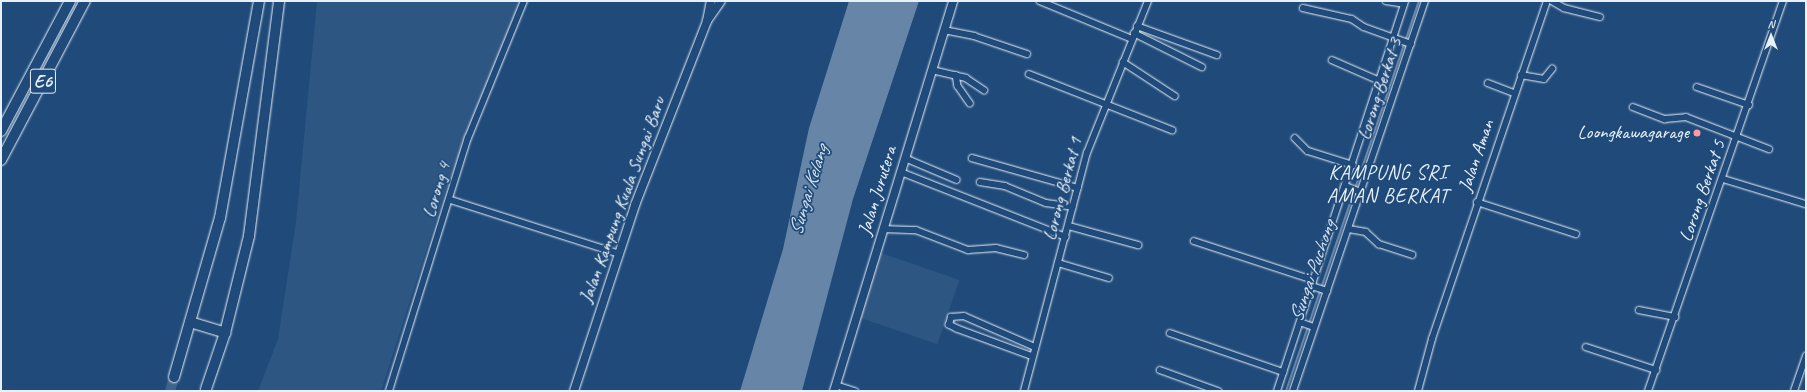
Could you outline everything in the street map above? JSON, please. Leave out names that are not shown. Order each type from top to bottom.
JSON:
[{"type":"highway","name":"E6","points":[[1,131],[70,1]]},
{"type":"highway","name":"E6","points":[[1,160],[85,1]]},
{"type":"highway","points":[[174,377],[220,218],[259,1]]},
{"type":"highway","points":[[206,389],[225,332],[249,236],[279,1]]},
{"type":"highway","points":[[190,322],[225,332]]},
{"type":"street","name":"Lorong 4","points":[[389,391],[451,200],[468,138],[524,1]]},
{"type":"street","name":"Jalan Kampung Kuala Sungai Baru","points":[[574,391],[620,254],[707,21],[711,1]]},
{"type":"street","name":"Jalan Kampung Kuala Sungai Baru","points":[[707,21],[721,1]]},
{"type":"street","name":"Jalan Jurutera","points":[[835,388],[953,1]]},
{"type":"street","points":[[1040,1],[1132,39]]},
{"type":"street","name":"Lorong Berkat 1","points":[[1024,391],[1078,188],[1104,104],[1148,1]]},
{"type":"street","points":[[1277,391],[1312,282],[1346,186],[1380,81],[1396,39],[1405,3],[1386,1]]},
{"type":"street","name":"Lorong Berkat 3","points":[[1293,391],[1349,229],[1409,44],[1425,1]]},
{"type":"street","name":"Jalan Aman","points":[[1418,391],[1477,202],[1546,1]]},
{"type":"street","points":[[1552,1],[1564,8],[1600,17]]},
{"type":"street","name":"Lorong Berkat 5","points":[[1648,391],[1738,138],[1783,1]]},
{"type":"street","points":[[1302,8],[1352,19],[1364,28],[1409,44]]},
{"type":"street","points":[[1138,26],[1218,55]]},
{"type":"street","points":[[944,30],[974,36],[1027,54]]},
{"type":"street","points":[[1134,32],[1202,67]]},
{"type":"street","points":[[1332,60],[1380,81]]},
{"type":"street","points":[[1123,62],[1175,96]]},
{"type":"street","points":[[1521,75],[1544,79],[1552,69]]},
{"type":"street","points":[[932,70],[956,75],[984,90]]},
{"type":"street","points":[[1029,74],[1172,130]]},
{"type":"street","points":[[956,75],[958,86],[970,103]]},
{"type":"street","points":[[1488,83],[1514,93]]},
{"type":"street","points":[[1697,87],[1749,105]]},
{"type":"street","points":[[1633,107],[1665,119],[1686,118],[1769,149]]},
{"type":"street","points":[[1295,138],[1308,151],[1353,165]]},
{"type":"street","points":[[905,158],[957,180]]},
{"type":"street","points":[[972,158],[1078,188]]},
{"type":"street","points":[[901,172],[1066,237]]},
{"type":"street","points":[[1723,179],[1806,204]]},
{"type":"street","points":[[980,182],[1005,186],[1046,203],[1073,207]]},
{"type":"street","points":[[1346,186],[1361,192]]},
{"type":"street","points":[[451,200],[620,254]]},
{"type":"street","points":[[1477,202],[1576,234]]},
{"type":"street","points":[[1069,226],[1138,245]]},
{"type":"street","points":[[884,228],[916,230],[968,250],[996,248],[1024,254]]},
{"type":"street","points":[[1349,229],[1366,232],[1379,244],[1412,255]]},
{"type":"street","points":[[1194,241],[1312,282],[1327,291]]},
{"type":"street","points":[[1058,262],[1109,278]]},
{"type":"street","points":[[1639,310],[1675,317]]},
{"type":"street","points":[[1033,356],[957,329],[949,325],[951,317],[964,316],[1036,347]]},
{"type":"street","points":[[1300,322],[1314,327]]},
{"type":"street","points":[[1170,333],[1283,372]]},
{"type":"street","points":[[1586,347],[1656,370]]},
{"type":"street","points":[[1794,391],[1806,356]]},
{"type":"street","points":[[1160,370],[1218,391]]},
{"type":"street","points":[[835,388],[855,391]]},
{"type":"shaded area","points":[[317,1],[521,1],[446,189],[381,391],[258,391],[278,339],[296,222]]},
{"type":"shaded area","points":[[881,253],[959,280],[937,344],[859,317]]},
{"type":"water","name":"Sungai Kelang","points":[[849,1],[919,1],[853,199],[802,391],[740,391],[783,249],[809,128]]},
{"type":"waterway","name":"Sungai Puchong","points":[[1286,391],[1419,1]]},
{"type":"tunnel","points":[[170,391],[174,377]]},
{"type":"place","name":"Loongkawagarage","points":[[1697,133]]},
{"type":"district","name":"KAMPUNG SRI AMAN BERKAT","points":[[1388,184]]}]
